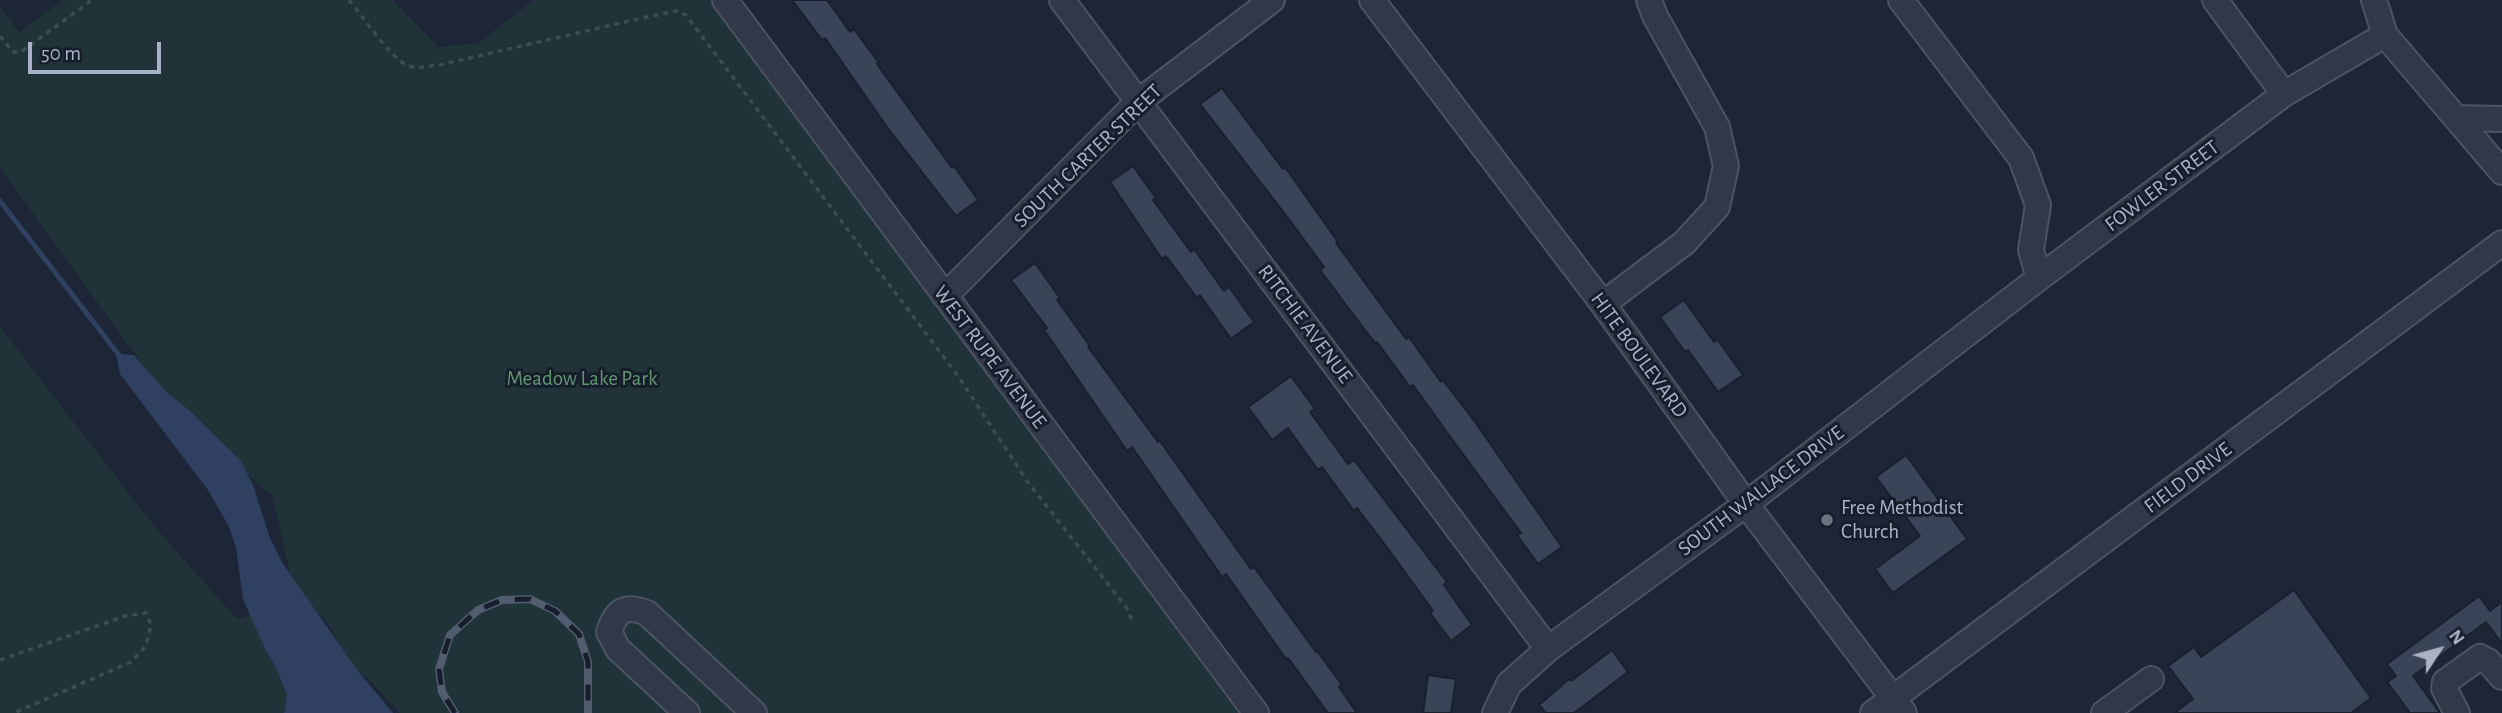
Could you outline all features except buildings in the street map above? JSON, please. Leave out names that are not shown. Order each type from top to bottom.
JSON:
[{"type":"street","name":"WEST RUPE AVENUE","points":[[725,0],[1256,713]]},
{"type":"street","name":"RITCHIE AVENUE","points":[[1062,0],[1548,649]]},
{"type":"street","name":"SOUTH CARTER STREET","points":[[945,296],[1138,102],[1272,0]]},
{"type":"street","name":"HITE BOULEVARD","points":[[1372,0],[1603,304],[1890,708]]},
{"type":"street","points":[[1603,304],[1684,243],[1709,216],[1717,206],[1726,166],[1717,127],[1654,16],[1649,0]]},
{"type":"street","points":[[1901,0],[2021,158],[2038,205],[2031,250],[2039,278]]},
{"type":"street","points":[[2215,0],[2284,94]]},
{"type":"street","points":[[2374,0],[2385,35],[2502,172]]},
{"type":"street","name":"FOWLER STREET","points":[[2039,278],[2284,94],[2385,35]]},
{"type":"street","points":[[2456,118],[2502,119]]},
{"type":"street","name":"FIELD DRIVE","points":[[1890,708],[2502,243]]},
{"type":"street","name":"SOUTH WALLACE DRIVE","points":[[1495,713],[1509,684],[1548,649],[1746,503],[2039,278]]},
{"type":"street","points":[[687,713],[618,649],[609,632],[613,620],[620,612],[634,608],[647,613],[754,713]]},
{"type":"street","points":[[2457,713],[2444,688],[2445,682],[2480,657],[2488,661],[2502,677]]},
{"type":"street","points":[[2105,713],[2151,679]]},
{"type":"path","points":[[0,36],[13,52],[22,52],[92,0]]},
{"type":"path","points":[[349,0],[404,64],[418,68],[676,11],[686,15],[958,376],[1027,481],[1126,607],[1132,620]]},
{"type":"path","points":[[0,660],[125,616],[146,613],[151,625],[146,646],[131,662],[14,713]]},
{"type":"green space","name":"Meadow Lake Park","points":[[63,0],[393,0],[439,47],[478,43],[534,0],[711,0],[1238,713],[400,713],[370,681],[340,655],[335,634],[321,615],[299,598],[290,573],[272,495],[156,383],[0,168],[0,6],[19,32]]},
{"type":"green space","points":[[0,327],[155,527],[237,619],[251,615],[271,662],[296,694],[290,713],[0,713]]},
{"type":"water","points":[[116,354],[134,355],[166,392],[189,410],[241,461],[253,485],[270,538],[283,564],[358,671],[393,713],[284,713],[287,695],[243,599],[236,547],[228,525],[208,490],[120,374]]},
{"type":"waterway","points":[[0,201],[122,359]]},
{"type":"railway","points":[[455,713],[442,692],[439,669],[450,635],[478,610],[502,600],[530,599],[555,611],[579,634],[588,662],[588,713]]},
{"type":"place","name":"Free Methodist Church","points":[[1827,520]]}]
